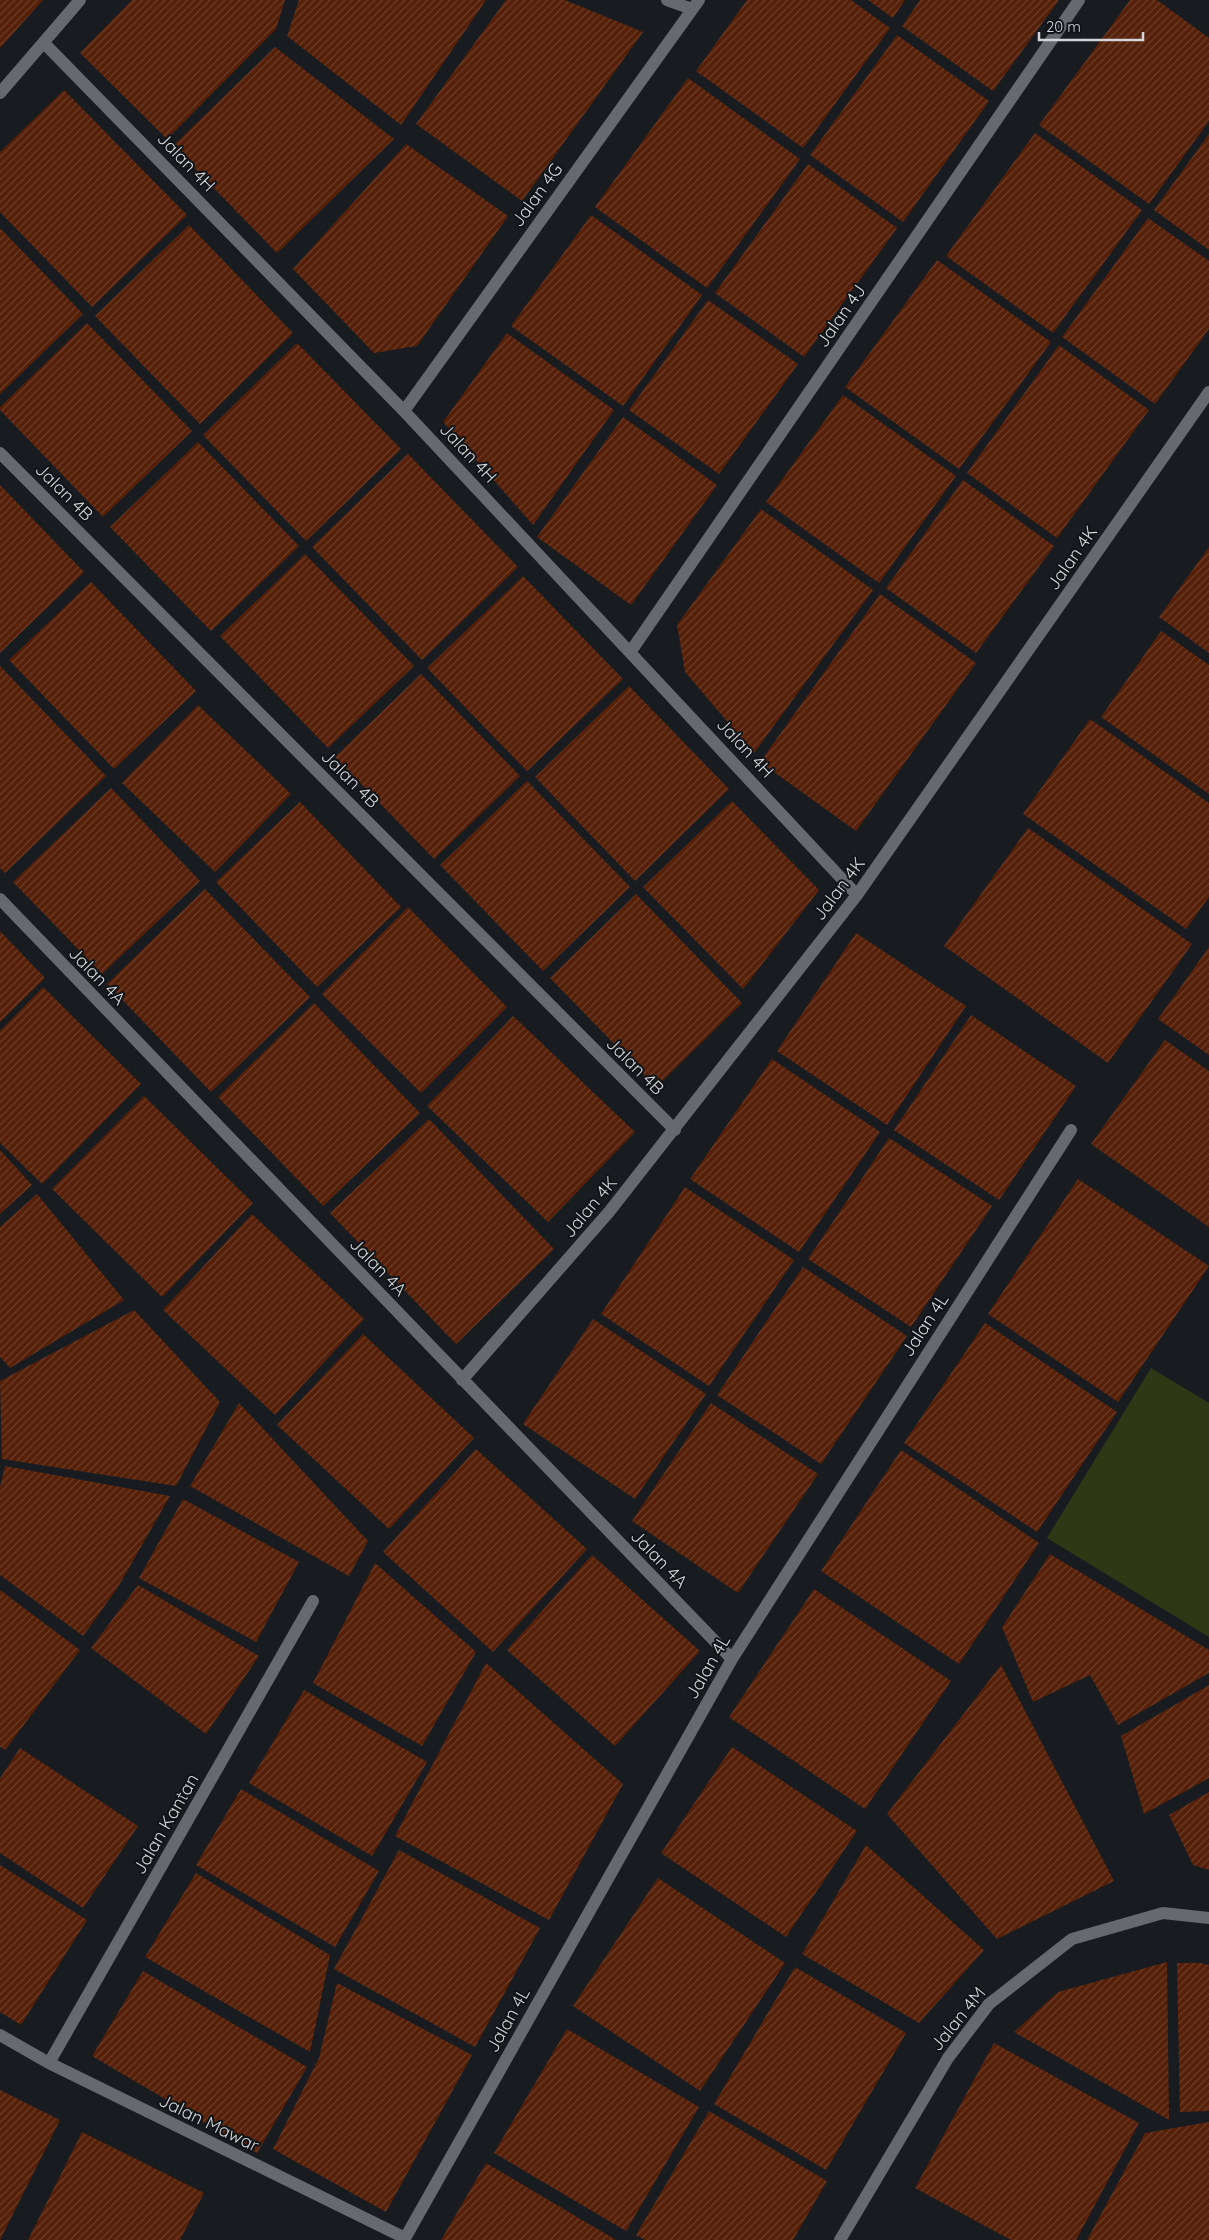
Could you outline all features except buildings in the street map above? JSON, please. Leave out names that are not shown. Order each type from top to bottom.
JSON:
[{"type":"street","points":[[0,92],[80,0]]},
{"type":"street","points":[[667,0],[696,5]]},
{"type":"street","name":"Jalan 4J","points":[[631,651],[1079,0]]},
{"type":"street","name":"Jalan 4G","points":[[404,411],[696,5]]},
{"type":"street","name":"Jalan 4H","points":[[44,42],[404,411],[631,651],[857,895]]},
{"type":"street","name":"Jalan 4K","points":[[462,1380],[609,1212],[857,895],[1209,392]]},
{"type":"street","name":"Jalan 4B","points":[[0,453],[675,1130]]},
{"type":"street","name":"Jalan 4A","points":[[0,899],[732,1660]]},
{"type":"street","name":"Jalan 4L","points":[[404,2239],[732,1660],[1071,1130]]},
{"type":"street","name":"Jalan Kantan","points":[[49,2063],[313,1601]]},
{"type":"street","name":"Jalan 4M","points":[[841,2240],[948,2058],[989,2004],[1072,1939],[1163,1913],[1209,1918]]},
{"type":"street","name":"Jalan Mawar","points":[[0,2036],[49,2063],[404,2239]]},
{"type":"green space","points":[[1151,1368],[1209,1403],[1209,1637],[1047,1538]]}]
